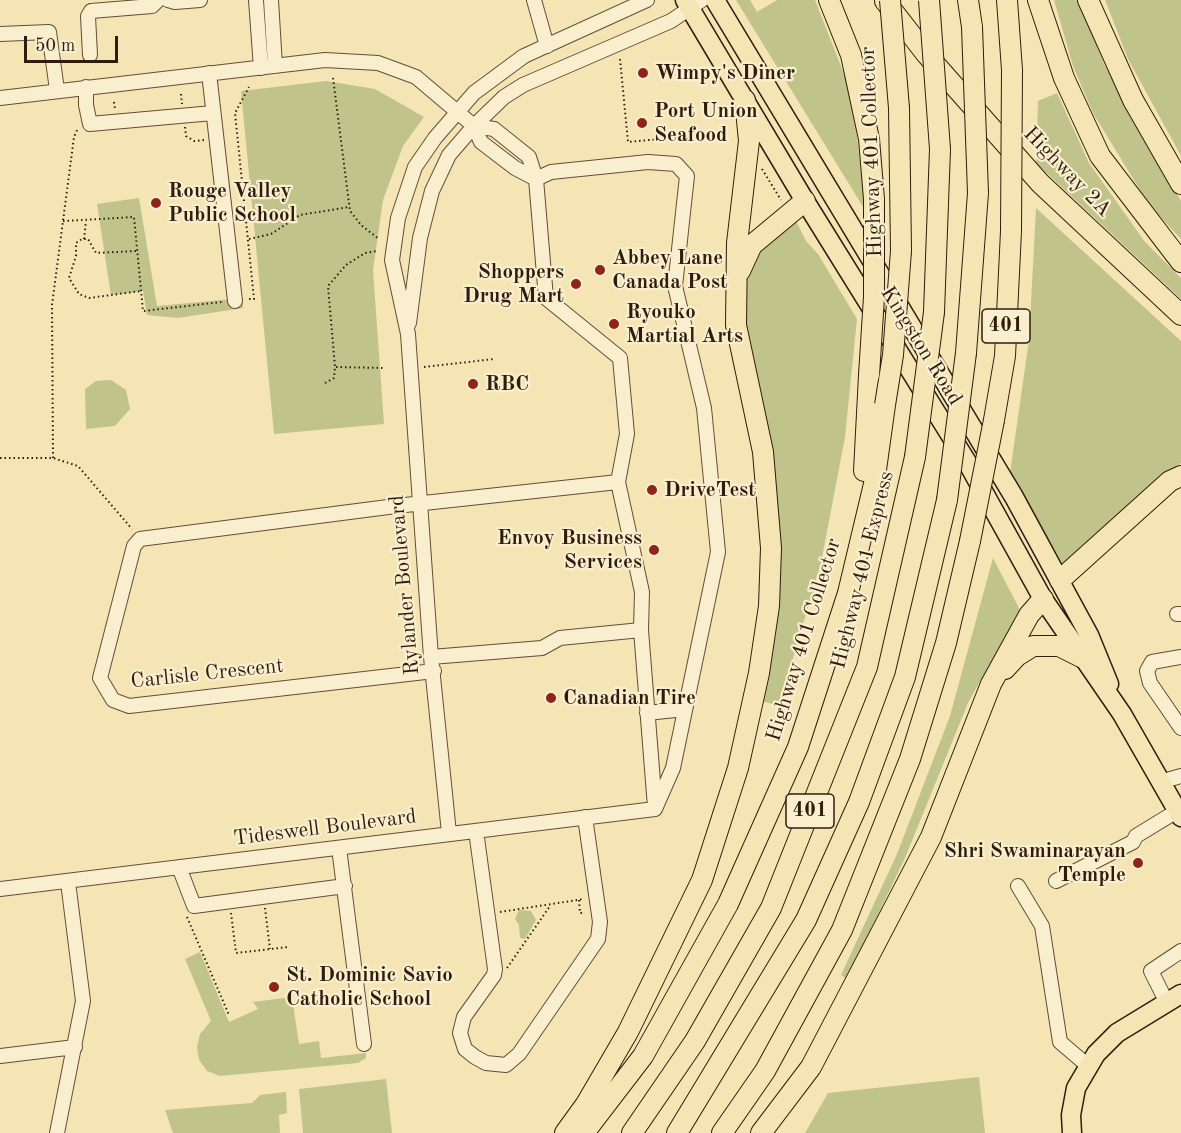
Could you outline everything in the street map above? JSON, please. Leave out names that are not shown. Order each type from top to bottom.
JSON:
[{"type":"highway","points":[[829,0],[851,55],[869,140],[874,199],[874,297],[864,470],[848,593]]},
{"type":"highway","points":[[885,0],[927,55]]},
{"type":"highway","name":"Highway 401 Collector","points":[[584,1133],[643,1056],[728,904],[798,747],[848,593],[874,484],[893,355],[901,251],[899,108],[890,0]]},
{"type":"highway","points":[[895,0],[927,55]]},
{"type":"highway","name":"Highway 401 Express","points":[[632,1133],[695,1041],[771,908],[867,667],[915,457],[934,312],[940,149],[929,0]]},
{"type":"highway","name":"401","points":[[677,1133],[806,920],[859,802],[904,677],[947,500],[966,353],[978,194],[972,27],[968,0]]},
{"type":"highway","name":"401","points":[[722,1133],[765,1071],[842,930],[910,759],[946,643],[970,541],[1005,356],[1011,231],[1012,70],[1007,0]]},
{"type":"highway","points":[[1038,0],[1064,78],[1100,156],[1181,262]]},
{"type":"highway","points":[[1088,0],[1133,100],[1181,184]]},
{"type":"highway","name":"Highway 2A","points":[[927,55],[1040,183],[1181,315]]},
{"type":"highway","points":[[565,1133],[586,1104],[628,1032],[702,880],[738,768],[759,673],[769,606],[771,548],[763,452],[736,325],[737,243],[749,141],[745,100]]},
{"type":"highway","points":[[736,279],[752,245],[805,201]]},
{"type":"highway","points":[[1060,580],[1170,481],[1181,476]]},
{"type":"highway","points":[[761,1133],[811,1067],[931,837],[991,684],[1029,615],[1043,599]]},
{"type":"highway","points":[[991,684],[1017,656],[1034,646],[1059,646],[1081,657]]},
{"type":"main road","name":"Kingston Road","points":[[715,0],[1014,497],[1089,635],[1122,714],[1179,814]]},
{"type":"main road","name":"Kingston Road","points":[[693,3],[745,100],[967,462],[1043,599],[1122,714]]},
{"type":"main road","points":[[805,201],[827,186]]},
{"type":"main road","points":[[1043,599],[1060,580]]},
{"type":"main road","points":[[1072,1133],[1073,1101],[1087,1065],[1117,1033],[1174,998]]},
{"type":"street","points":[[90,55],[88,16],[91,11],[152,6],[158,0]]},
{"type":"street","points":[[168,0],[175,2],[200,0]]},
{"type":"street","points":[[256,0],[268,67]]},
{"type":"street","points":[[268,67],[271,0]]},
{"type":"street","name":"Rylander Boulevard","points":[[408,334],[392,260],[398,218],[415,167],[458,110],[500,72],[547,46],[648,0]]},
{"type":"street","points":[[536,1],[547,46]]},
{"type":"street","name":"Rylander Boulevard","points":[[449,833],[431,657],[408,334],[420,238],[432,191],[449,154],[504,97],[523,85],[671,21],[693,3]]},
{"type":"street","points":[[0,34],[49,32],[57,90]]},
{"type":"street","points":[[0,98],[325,60],[378,63],[416,77],[458,110],[474,126],[494,129],[529,157],[537,179],[546,298],[620,358],[627,434],[618,482],[642,591],[641,630],[655,809]]},
{"type":"street","points":[[209,73],[235,301]]},
{"type":"street","points":[[86,87],[86,105],[90,124],[213,113]]},
{"type":"street","points":[[537,179],[551,172],[648,162],[676,164],[687,176],[675,286],[704,408],[718,552],[673,768],[655,809]]},
{"type":"street","points":[[140,539],[618,482]]},
{"type":"street","name":"Carlisle Crescent","points":[[140,539],[134,546],[100,678],[113,700],[129,706],[434,671]]},
{"type":"street","points":[[431,657],[542,648],[560,638],[641,630]]},
{"type":"street","points":[[1181,657],[1152,662],[1147,671],[1150,683],[1181,728]]},
{"type":"street","points":[[647,713],[685,709]]},
{"type":"street","points":[[1160,782],[1181,776]]},
{"type":"street","name":"Tideswell Boulevard","points":[[0,889],[655,809]]},
{"type":"street","points":[[1056,881],[1133,842],[1137,836],[1179,814]]},
{"type":"street","points":[[476,831],[494,975],[464,1017],[460,1033],[465,1049],[475,1057],[486,1063],[506,1065],[519,1054],[598,939],[601,931],[585,817]]},
{"type":"street","points":[[339,848],[364,1044]]},
{"type":"street","points":[[179,867],[194,906],[345,886]]},
{"type":"street","points":[[57,1133],[83,1001],[68,882]]},
{"type":"street","points":[[1018,886],[1042,926],[1060,1042],[1087,1065]]},
{"type":"street","points":[[1174,998],[1151,971],[1181,951]]},
{"type":"street","points":[[0,1056],[75,1047]]},
{"type":"path","points":[[620,59],[628,142],[681,137]]},
{"type":"path","points":[[333,78],[349,207],[361,225],[379,239]]},
{"type":"path","points":[[63,221],[134,217],[143,311],[254,299],[235,113],[249,87]]},
{"type":"path","points":[[53,458],[52,304],[74,137],[80,126]]},
{"type":"path","points":[[762,169],[786,207]]},
{"type":"path","points":[[248,239],[271,234],[300,215],[349,207]]},
{"type":"path","points":[[84,239],[86,221]]},
{"type":"path","points":[[84,239],[76,243],[76,256],[69,278],[79,294],[89,298],[141,291]]},
{"type":"path","points":[[84,239],[92,244],[96,253],[137,251]]},
{"type":"path","points":[[325,383],[334,378],[336,367],[328,286],[346,265],[365,253],[377,251]]},
{"type":"path","points":[[409,368],[494,359]]},
{"type":"path","points":[[336,367],[384,368]]},
{"type":"path","points":[[0,458],[53,458],[78,466],[140,539]]},
{"type":"path","points":[[264,896],[270,950]]},
{"type":"path","points":[[486,914],[596,898]]},
{"type":"path","points":[[230,901],[236,953],[288,947]]},
{"type":"path","points":[[494,975],[501,977],[550,906]]},
{"type":"path","points":[[183,907],[229,1015]]},
{"type":"green space","points":[[736,0],[750,0],[757,12],[777,0],[815,0],[846,79],[857,136],[865,210]]},
{"type":"green space","points":[[1054,0],[1080,0],[1104,64],[1181,201],[1181,239],[1149,205],[1093,113],[1073,66]]},
{"type":"green space","points":[[1105,0],[1181,0],[1181,156],[1128,59]]},
{"type":"green space","points":[[326,81],[375,89],[424,117],[403,146],[383,200],[373,270],[384,424],[274,434],[241,91]]},
{"type":"green space","points":[[1057,93],[1089,163],[1145,242],[1181,278],[1181,299],[1036,163],[1038,101]]},
{"type":"green space","points":[[139,198],[157,306],[243,298],[243,308],[178,318],[147,315],[143,291],[111,295],[97,204]]},
{"type":"green space","points":[[1036,208],[1181,341],[1181,463],[1063,564],[1010,473],[1029,340]]},
{"type":"green space","points":[[796,221],[806,241],[818,254],[857,319],[845,437],[821,563],[779,706],[762,701],[776,596],[775,474],[757,375],[744,325],[743,284],[748,263],[769,237]]},
{"type":"green space","points":[[111,380],[126,390],[130,409],[115,426],[86,429],[85,389],[96,381]]},
{"type":"green space","points":[[993,558],[1020,610],[968,703],[905,858],[847,979],[841,975],[897,854],[950,716]]},
{"type":"green space","points":[[519,910],[531,911],[536,920],[525,939],[520,938],[519,925],[515,919]]},
{"type":"green space","points":[[200,952],[229,1022],[258,1009],[253,1002],[292,997],[299,1044],[319,1041],[321,1058],[366,1053],[366,1058],[358,1063],[220,1076],[207,1071],[199,1060],[197,1047],[200,1034],[211,1021],[185,959]]},
{"type":"green space","points":[[979,1077],[985,1133],[805,1133],[828,1093]]},
{"type":"green space","points":[[386,1079],[392,1133],[303,1133],[299,1089]]},
{"type":"green space","points":[[286,1092],[287,1113],[279,1115],[280,1133],[173,1133],[165,1110],[252,1103],[260,1095]]},
{"type":"place","name":"Wimpy's Diner","points":[[643,73]]},
{"type":"place","name":"Port Union Seafood","points":[[642,123]]},
{"type":"place","name":"Rouge Valley Public School","points":[[156,203]]},
{"type":"place","name":"Abbey Lane Canada Post","points":[[600,270]]},
{"type":"place","name":"Shoppers Drug Mart","points":[[576,284]]},
{"type":"place","name":"Ryouko Martial Arts","points":[[614,324]]},
{"type":"place","name":"RBC","points":[[473,384]]},
{"type":"place","name":"DriveTest","points":[[652,490]]},
{"type":"place","name":"Envoy Business Services","points":[[654,550]]},
{"type":"place","name":"Canadian Tire","points":[[551,698]]},
{"type":"place","name":"Shri Swaminarayan Temple","points":[[1138,863]]},
{"type":"place","name":"St. Dominic Savio Catholic School","points":[[274,987]]}]
